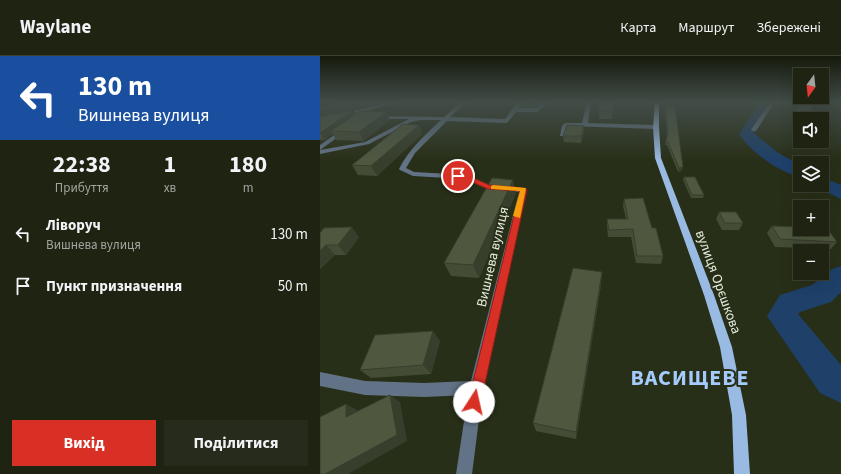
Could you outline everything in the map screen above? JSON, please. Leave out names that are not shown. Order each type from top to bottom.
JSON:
[{"type":"main road","name":"вулиця Орєшкова","points":[[656,122],[658,158],[661,168],[709,294],[726,347],[739,415],[742,474]]},
{"type":"street","points":[[320,152],[367,143],[408,122]]},
{"type":"street","name":"Вишнева вулиця","points":[[444,122],[405,160],[402,169],[413,174],[467,177],[488,187],[523,190],[476,388],[464,474]]},
{"type":"street","points":[[754,130],[760,122]]},
{"type":"street","points":[[562,135],[565,126],[568,124],[656,127]]},
{"type":"street","points":[[320,148],[350,126]]},
{"type":"street","points":[[320,379],[365,388],[424,390],[476,388]]},
{"type":"building","points":[[320,122],[337,122],[320,133]]},
{"type":"building","points":[[345,122],[373,122],[359,132],[331,131]]},
{"type":"building","points":[[667,122],[677,122],[683,167],[679,168],[668,142],[666,142],[668,131]]},
{"type":"building","points":[[403,124],[419,125],[371,166],[352,165]]},
{"type":"building","points":[[567,125],[584,126],[581,136],[563,136]]},
{"type":"building","points":[[684,177],[695,177],[704,195],[692,195]]},
{"type":"building","points":[[492,178],[513,180],[473,265],[444,263]]},
{"type":"building","points":[[643,198],[652,228],[656,228],[663,256],[637,256],[633,229],[609,230],[607,219],[628,219],[624,199]]},
{"type":"building","points":[[719,212],[736,212],[743,223],[725,223]]},
{"type":"building","points":[[772,226],[793,227],[793,236],[829,236],[829,231],[837,242],[780,239]]},
{"type":"building","points":[[352,227],[338,245],[326,245],[320,251],[320,233],[324,228]]},
{"type":"building","points":[[573,268],[602,272],[576,432],[533,423]]},
{"type":"building","points":[[433,331],[423,365],[360,370],[375,335]]},
{"type":"building","points":[[390,395],[397,435],[325,474],[320,474],[320,417],[346,404],[346,417]]},
{"type":"waterway","points":[[753,122],[746,134],[771,155],[793,168]]},
{"type":"waterway","points":[[829,187],[841,193]]},
{"type":"waterway","points":[[841,276],[821,294],[790,303],[782,316],[832,381],[841,386]]},
{"type":"slow traffic","points":[[493,187],[523,190],[517,216]]},
{"type":"district","name":"ВАСИЩЕВЕ","points":[[690,378]]},
{"type":"route","points":[[458,176],[467,177],[488,187],[523,190],[476,388],[474,402]]}]
